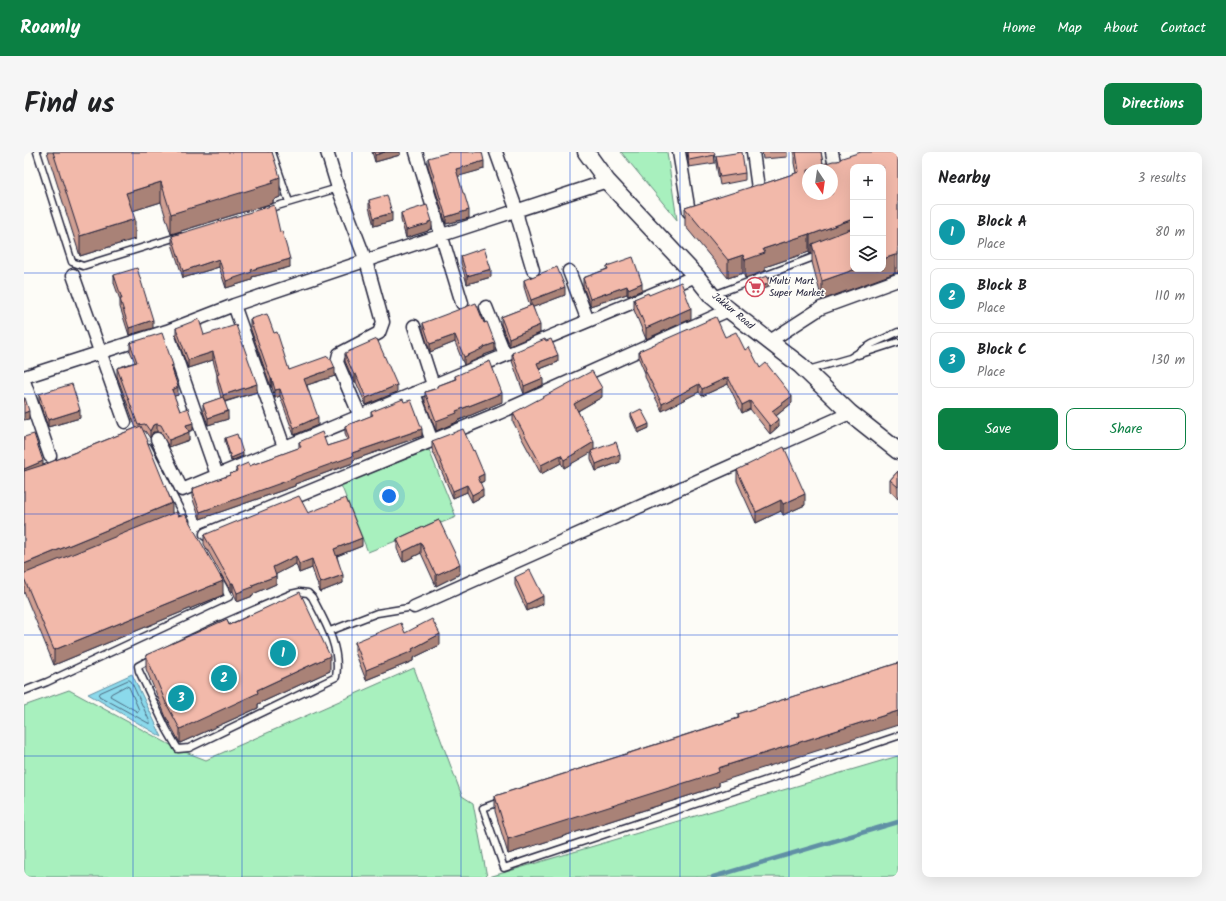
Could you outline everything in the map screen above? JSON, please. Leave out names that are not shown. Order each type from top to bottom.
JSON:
[{"type":"street","points":[[327,152],[338,188],[366,261],[383,322],[379,333],[339,354],[337,362],[360,416]]},
{"type":"street","points":[[416,152],[462,303]]},
{"type":"street","points":[[496,152],[517,211],[532,270]]},
{"type":"street","name":"Jakkur Road","points":[[586,152],[607,181],[696,276],[712,296],[807,371],[850,413],[897,450]]},
{"type":"street","points":[[679,152],[688,212]]},
{"type":"street","points":[[753,152],[759,196]]},
{"type":"street","points":[[832,152],[834,164]]},
{"type":"street","points":[[24,377],[167,331],[234,305],[607,181]]},
{"type":"street","points":[[569,271],[588,320]]},
{"type":"street","points":[[74,275],[125,422]]},
{"type":"street","points":[[151,440],[177,492],[696,276]]},
{"type":"street","points":[[770,342],[821,308],[898,280]]},
{"type":"street","points":[[234,305],[284,447]]},
{"type":"street","points":[[486,307],[505,355]]},
{"type":"street","points":[[203,535],[499,413],[729,310]]},
{"type":"street","points":[[414,326],[433,385]]},
{"type":"street","points":[[167,331],[217,475]]},
{"type":"street","points":[[24,381],[50,456]]},
{"type":"street","points":[[414,393],[432,441]]},
{"type":"street","points":[[414,607],[850,413]]},
{"type":"lane","points":[[38,152],[72,262],[83,266],[186,234]]},
{"type":"lane","points":[[272,152],[290,202]]},
{"type":"lane","points":[[260,211],[338,188]]},
{"type":"lane","points":[[712,296],[824,253]]},
{"type":"lane","points":[[850,358],[872,344],[898,332]]},
{"type":"lane","points":[[807,371],[898,342]]},
{"type":"lane","points":[[177,492],[184,518],[188,525]]},
{"type":"lane","points":[[177,521],[184,518]]},
{"type":"lane","points":[[24,691],[47,682],[229,597],[214,571]]},
{"type":"lane","points":[[300,592],[308,593],[312,597],[330,631],[334,643],[337,669],[336,677],[189,748],[178,749],[167,730],[138,666],[162,652],[249,612],[291,594],[300,592]]},
{"type":"lane","points":[[330,631],[377,613],[414,607]]},
{"type":"lane","points":[[506,800],[484,808],[504,868],[898,736]]},
{"type":"green space","points":[[621,152],[667,152],[677,220]]},
{"type":"green space","points":[[429,450],[456,517],[368,552],[341,485]]},
{"type":"green space","points":[[414,668],[462,796],[473,803],[487,877],[24,877],[24,706],[69,690],[178,749],[206,760]]},
{"type":"green space","points":[[898,756],[898,877],[489,877]]},
{"type":"water","points":[[132,674],[162,737],[88,694]]},
{"type":"building","points":[[53,152],[272,152],[280,177],[272,180],[273,183],[171,214],[161,182],[126,193],[135,219],[80,236]]},
{"type":"building","points":[[374,152],[385,152],[375,155]]},
{"type":"building","points":[[450,152],[482,152],[484,161],[456,169],[469,210],[446,217],[428,158]]},
{"type":"building","points":[[688,152],[714,152],[715,155],[689,160]]},
{"type":"building","points":[[742,152],[745,173],[720,177],[716,156]]},
{"type":"building","points":[[796,152],[821,152],[823,164],[838,161],[842,158],[861,152],[898,152],[898,255],[886,258],[886,164],[850,164],[850,220],[810,235],[809,234],[763,249],[765,253],[745,260],[743,255],[728,260],[685,208],[799,172]]},
{"type":"building","points":[[387,195],[392,213],[374,218],[369,200]]},
{"type":"building","points":[[274,205],[280,232],[282,231],[290,259],[251,270],[252,272],[226,281],[219,259],[183,271],[172,236]]},
{"type":"building","points":[[427,205],[432,221],[428,222],[428,224],[406,230],[401,213]]},
{"type":"building","points":[[850,229],[850,271],[822,281],[812,244]]},
{"type":"building","points":[[484,248],[491,269],[467,276],[461,256]]},
{"type":"building","points":[[633,257],[642,283],[628,289],[627,286],[590,299],[583,278],[608,269],[607,266]]},
{"type":"building","points":[[557,267],[565,287],[531,300],[524,280]]},
{"type":"building","points":[[137,268],[153,320],[129,328],[114,275]]},
{"type":"building","points":[[767,276],[769,284],[749,289],[747,283]]},
{"type":"building","points":[[681,282],[691,308],[646,328],[634,299],[648,293],[649,295]]},
{"type":"building","points":[[476,303],[484,323],[487,322],[495,343],[464,357],[455,335],[430,344],[423,323]]},
{"type":"building","points":[[532,305],[540,325],[509,338],[501,317]]},
{"type":"building","points":[[267,314],[274,333],[277,332],[289,370],[328,356],[335,368],[304,379],[318,417],[294,428],[280,389],[275,390],[250,319]]},
{"type":"building","points":[[716,317],[725,337],[736,332],[745,350],[749,347],[760,368],[766,363],[792,396],[772,411],[779,419],[770,426],[750,401],[742,405],[728,377],[702,389],[699,384],[662,404],[645,370],[646,369],[639,351]]},
{"type":"building","points":[[199,319],[204,335],[236,325],[257,384],[223,395],[217,375],[219,374],[213,352],[188,360],[176,328]]},
{"type":"building","points":[[162,333],[173,365],[171,366],[178,387],[172,390],[180,411],[188,408],[193,423],[186,425],[189,432],[169,440],[161,425],[153,425],[150,431],[145,424],[138,425],[117,368],[137,362],[130,343]]},
{"type":"building","points":[[377,339],[397,385],[366,398],[345,353]]},
{"type":"building","points":[[545,339],[546,341],[551,339],[558,355],[537,363],[543,378],[524,386],[512,353]]},
{"type":"building","points":[[490,361],[502,393],[456,411],[457,413],[436,421],[425,392],[438,388],[437,386],[456,379],[455,376]]},
{"type":"building","points":[[592,371],[602,388],[574,404],[594,442],[564,460],[561,455],[541,465],[513,413]]},
{"type":"building","points":[[72,384],[80,410],[48,420],[39,394]]},
{"type":"building","points":[[223,397],[228,411],[208,418],[203,404]]},
{"type":"building","points":[[24,398],[29,411],[24,413]]},
{"type":"building","points":[[403,399],[404,402],[411,400],[422,429],[352,453],[353,456],[200,512],[192,489],[230,475],[237,471],[236,468],[248,463],[249,466],[301,447],[299,442],[322,432],[327,446],[349,439],[345,426],[373,415],[371,412]]},
{"type":"building","points":[[641,409],[649,424],[638,429],[631,414]]},
{"type":"building","points":[[141,426],[172,503],[24,564],[24,471],[46,464]]},
{"type":"building","points":[[463,429],[484,474],[478,477],[483,489],[472,495],[467,485],[453,491],[432,441]]},
{"type":"building","points":[[34,434],[43,461],[24,469],[24,437]]},
{"type":"building","points":[[237,434],[243,453],[231,458],[225,438]]},
{"type":"building","points":[[616,442],[620,454],[596,464],[591,451]]},
{"type":"building","points":[[784,447],[805,494],[783,504],[781,500],[756,512],[737,470]]},
{"type":"building","points":[[898,471],[898,487],[890,480]]},
{"type":"building","points":[[299,496],[308,513],[346,498],[362,538],[334,549],[343,575],[320,583],[312,559],[299,564],[296,556],[273,567],[276,576],[252,585],[253,587],[237,593],[233,583],[231,583],[204,535]]},
{"type":"building","points":[[176,512],[178,516],[185,514],[223,581],[54,650],[24,578],[24,573]]},
{"type":"building","points":[[439,520],[460,564],[436,575],[421,543],[403,552],[397,539]]},
{"type":"building","points":[[530,570],[543,596],[527,604],[515,577]]},
{"type":"building","points":[[300,592],[330,656],[257,690],[258,693],[180,729],[166,703],[146,655],[227,619],[229,625]]},
{"type":"building","points":[[432,619],[440,634],[412,649],[413,651],[366,670],[355,642],[401,623],[405,633]]},
{"type":"building","points":[[898,663],[898,711],[718,768],[719,772],[508,839],[495,796],[739,718],[738,714]]},
{"type":"waterway","points":[[713,877],[898,822]]},
{"type":"place","name":"Multi Mart Super Market","points":[[755,287]]},
{"type":"place","name":"Block A","points":[[283,653]]},
{"type":"place","name":"Block B","points":[[224,678]]},
{"type":"place","name":"Block C","points":[[181,698]]}]
